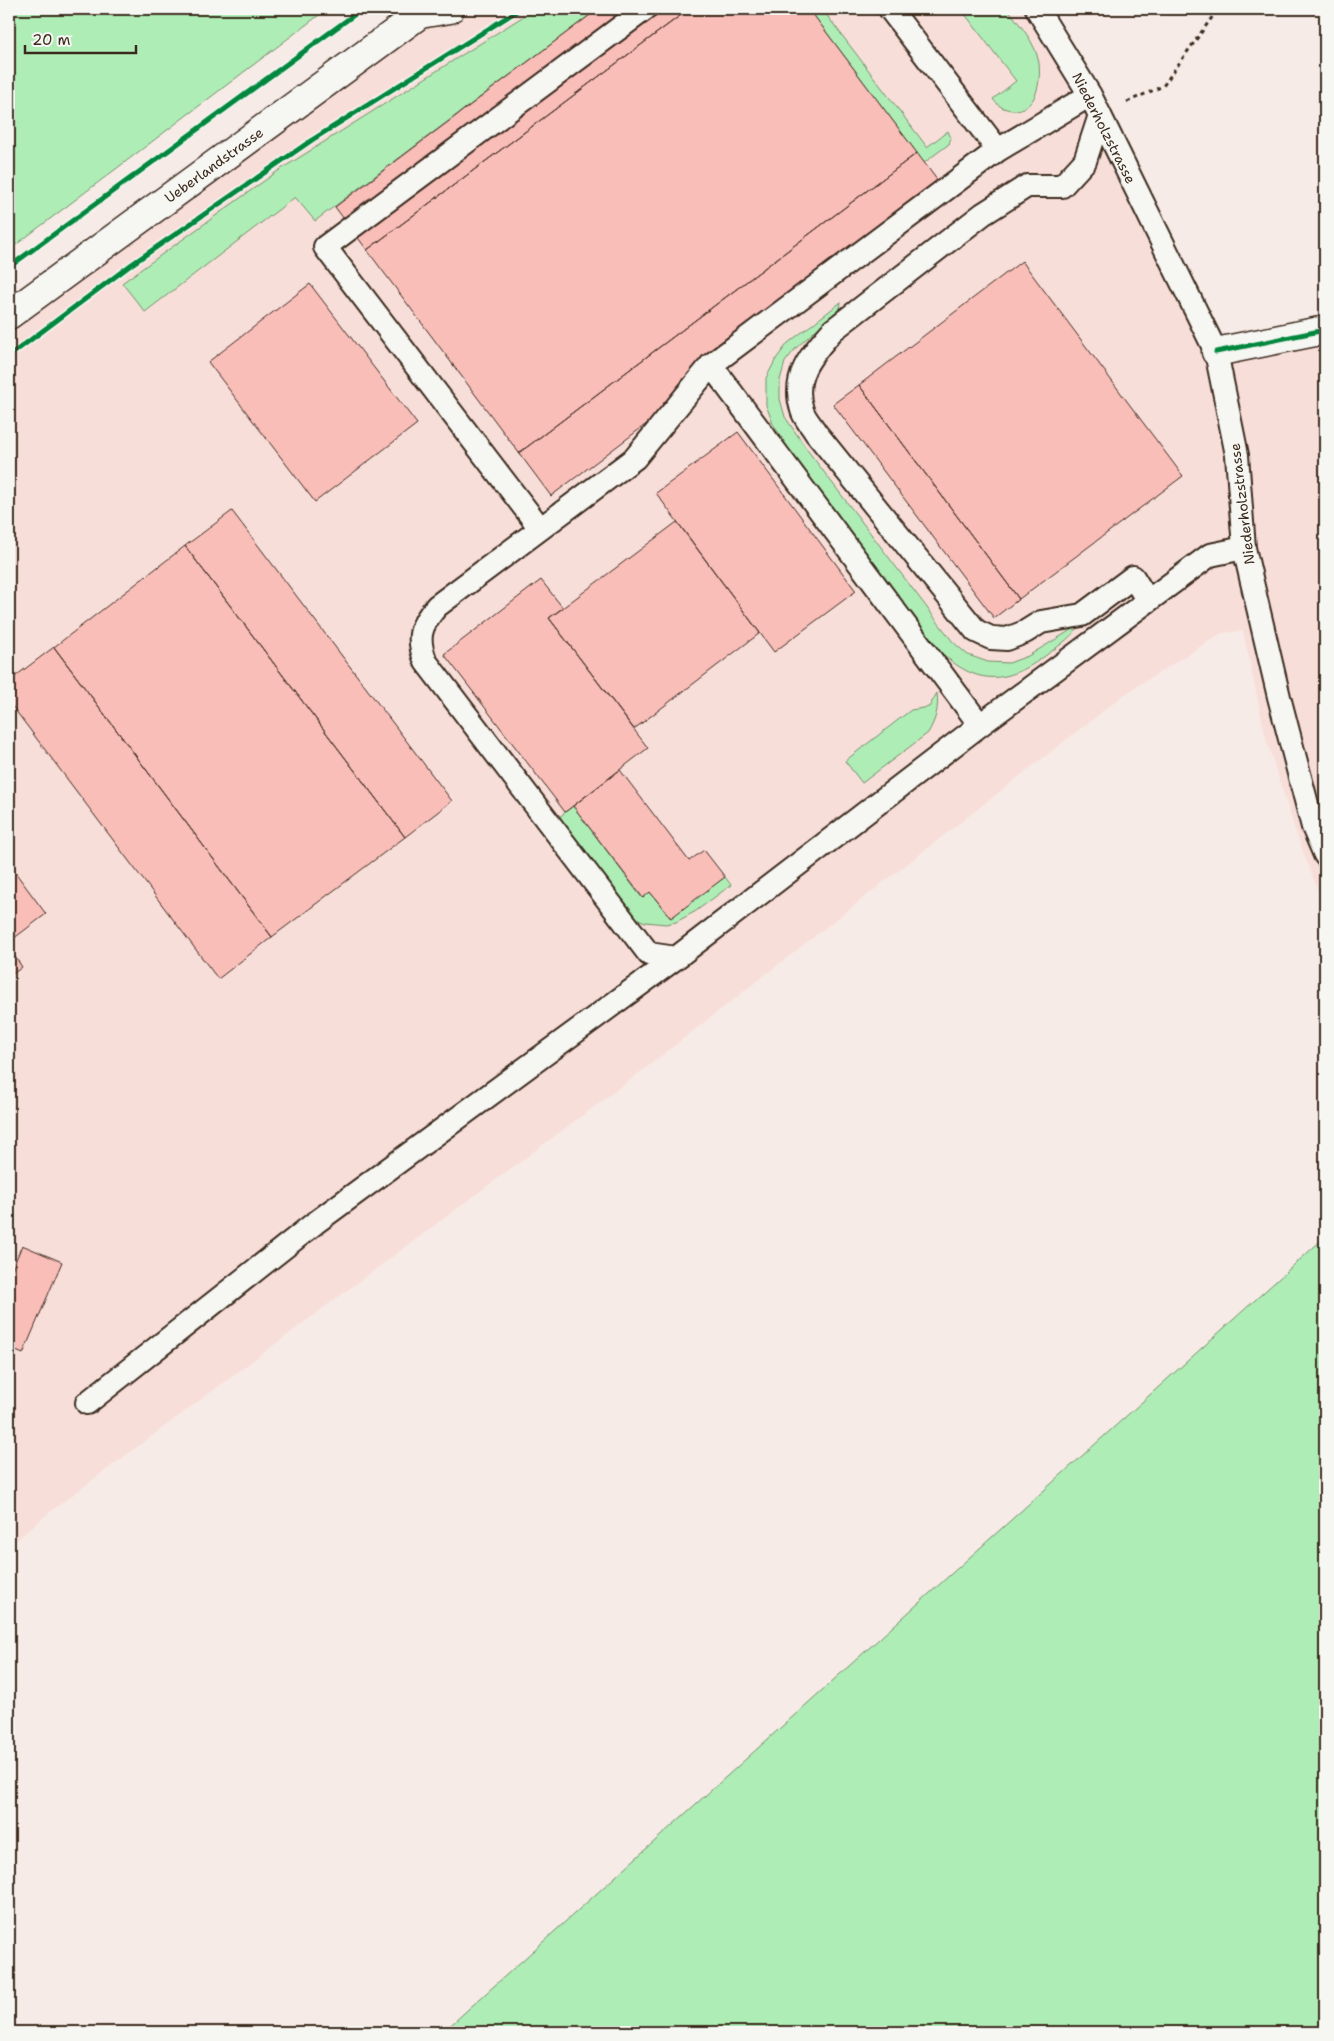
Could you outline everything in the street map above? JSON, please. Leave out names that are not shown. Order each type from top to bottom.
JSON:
[{"type":"main road","name":"Ueberlandstrasse","points":[[9,315],[422,12],[450,9]]},
{"type":"main road","points":[[1216,352],[1325,330]]},
{"type":"lane","points":[[540,528],[324,247],[645,9]]},
{"type":"lane","points":[[890,9],[998,150]]},
{"type":"lane","name":"Niederholzstrasse","points":[[1037,9],[1095,105],[1216,352],[1237,455],[1244,548],[1284,716],[1314,827],[1325,855]]},
{"type":"lane","points":[[676,958],[649,954],[426,662],[420,648],[420,633],[425,618],[437,606],[635,458],[712,365],[998,150],[1095,105]]},
{"type":"lane","points":[[1095,105],[1085,162],[1062,186],[1027,186],[983,214],[833,330],[812,354],[798,383],[802,410],[816,433],[976,631],[991,638],[1007,639],[1025,632],[1041,622],[1082,615],[1132,577],[1148,600]]},
{"type":"lane","points":[[712,365],[980,724]]},
{"type":"lane","points":[[87,1403],[315,1223],[676,958],[980,724],[1210,555],[1244,548]]},
{"type":"path","points":[[1095,105],[1163,86],[1218,9]]},
{"type":"shaded area","points":[[450,9],[1037,9],[1216,352],[1325,334],[1325,903],[1318,891],[1296,833],[1266,739],[1243,631],[1222,633],[1125,694],[642,1071],[55,1508],[9,1546],[9,322]]},
{"type":"green space","points":[[9,9],[327,9],[9,250]]},
{"type":"green space","points":[[535,9],[598,9],[315,221],[295,197],[145,312],[122,283],[278,171]]},
{"type":"green space","points":[[809,9],[822,9],[927,147],[948,131],[951,138],[949,144],[877,198],[917,153]]},
{"type":"green space","points":[[961,9],[1008,9],[1026,34],[1034,48],[1039,63],[1036,94],[1027,106],[1009,110],[1001,107],[993,99],[1016,81]]},
{"type":"green space","points":[[841,302],[840,308],[796,348],[785,362],[780,380],[780,399],[785,417],[808,451],[953,642],[968,655],[988,662],[1009,663],[1028,656],[1077,628],[1062,643],[1027,668],[1010,675],[980,676],[966,671],[938,650],[924,635],[796,461],[773,424],[766,405],[766,378],[776,359],[788,343]]},
{"type":"green space","points":[[937,693],[938,704],[936,713],[928,733],[862,783],[845,761],[911,710],[929,707]]},
{"type":"green space","points":[[573,806],[642,898],[650,892],[670,918],[725,877],[731,885],[696,911],[676,922],[666,924],[645,922],[636,918],[557,819]]},
{"type":"green space","points":[[1325,1237],[1325,2032],[443,2032]]},
{"type":"building","points":[[598,9],[689,9],[367,250],[335,207]]},
{"type":"building","points":[[689,9],[809,9],[917,153],[519,453],[367,250]]},
{"type":"building","points":[[917,153],[949,196],[551,496],[519,453]]},
{"type":"building","points":[[1022,261],[1183,476],[1019,599],[859,385]]},
{"type":"building","points":[[310,284],[417,424],[315,502],[208,362]]},
{"type":"building","points":[[859,385],[1019,599],[994,618],[833,404]]},
{"type":"building","points":[[738,432],[856,591],[774,652],[656,493]]},
{"type":"building","points":[[232,511],[452,801],[405,837],[185,546]]},
{"type":"building","points":[[677,522],[760,633],[634,729],[549,618]]},
{"type":"building","points":[[185,546],[405,837],[272,937],[54,647]]},
{"type":"building","points":[[541,580],[563,608],[549,618],[648,748],[565,812],[444,654]]},
{"type":"building","points":[[54,647],[272,937],[218,979],[9,702],[9,681]]},
{"type":"building","points":[[620,770],[689,861],[704,850],[725,877],[671,918],[650,892],[643,898],[573,806]]},
{"type":"building","points":[[9,864],[46,914],[9,942]]},
{"type":"building","points":[[9,948],[22,967],[9,977]]},
{"type":"building","points":[[22,1245],[62,1262],[23,1354],[9,1348],[9,1277]]},
{"type":"cycle path","points":[[9,267],[362,9]]},
{"type":"cycle path","points":[[9,356],[132,264],[312,140],[520,9]]},
{"type":"cycle path","points":[[1216,352],[1325,330]]}]
